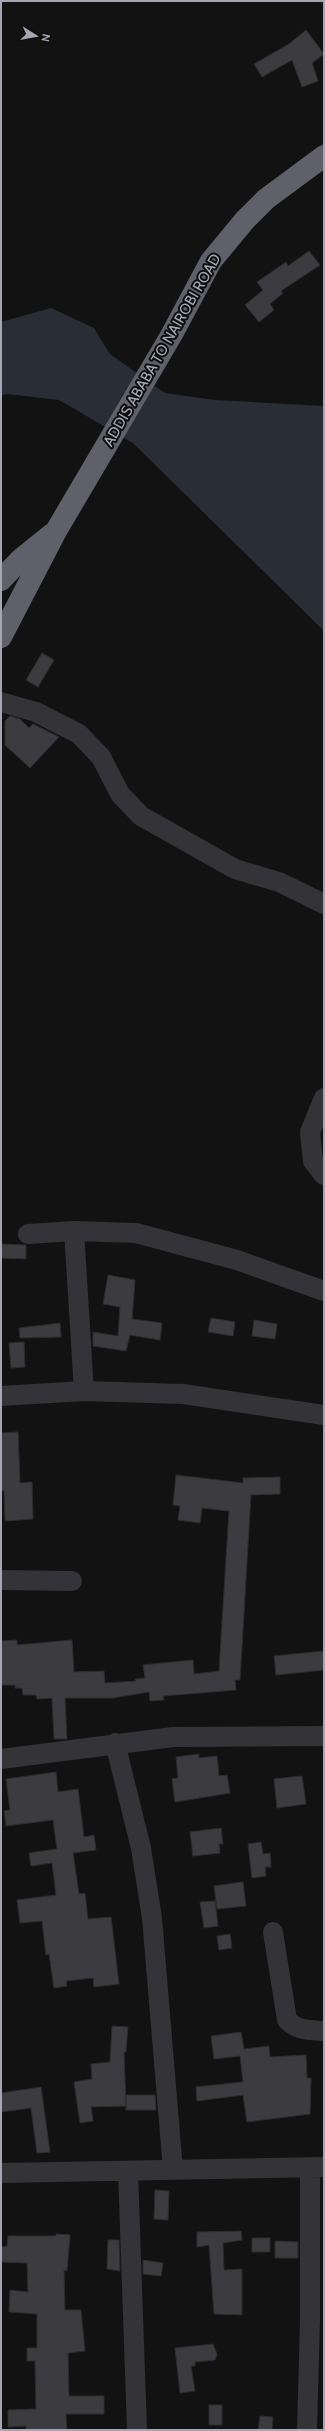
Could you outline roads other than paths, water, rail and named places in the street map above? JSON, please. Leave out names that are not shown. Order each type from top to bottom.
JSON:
[{"type":"highway","name":"ADDIS ABABA TO NAIROBI ROAD","points":[[1,637],[56,531],[161,352],[211,261],[228,239],[266,199],[324,156]]},
{"type":"highway","name":"ADDIS ABABA TO NAIROBI ROAD","points":[[1,580],[21,559],[56,531]]},
{"type":"street","points":[[1,702],[36,712],[80,734],[101,757],[120,794],[141,816],[235,869],[278,882],[324,904]]},
{"type":"street","points":[[324,1098],[310,1132],[313,1161],[324,1175]]},
{"type":"street","points":[[74,1231],[84,1391]]},
{"type":"street","points":[[28,1234],[74,1231],[136,1233],[237,1260],[324,1291]]},
{"type":"street","points":[[1,1396],[84,1391],[183,1394],[324,1415]]},
{"type":"street","points":[[1,1580],[72,1581]]},
{"type":"street","points":[[1,1759],[115,1743],[173,1737],[324,1736]]},
{"type":"street","points":[[115,1743],[141,1848],[152,1918],[173,2170]]},
{"type":"street","points":[[273,1932],[287,2020],[294,2027],[306,2030],[324,2031]]},
{"type":"street","points":[[1,2173],[317,2167],[307,2430]]},
{"type":"street","points":[[128,2171],[138,2430]]}]
